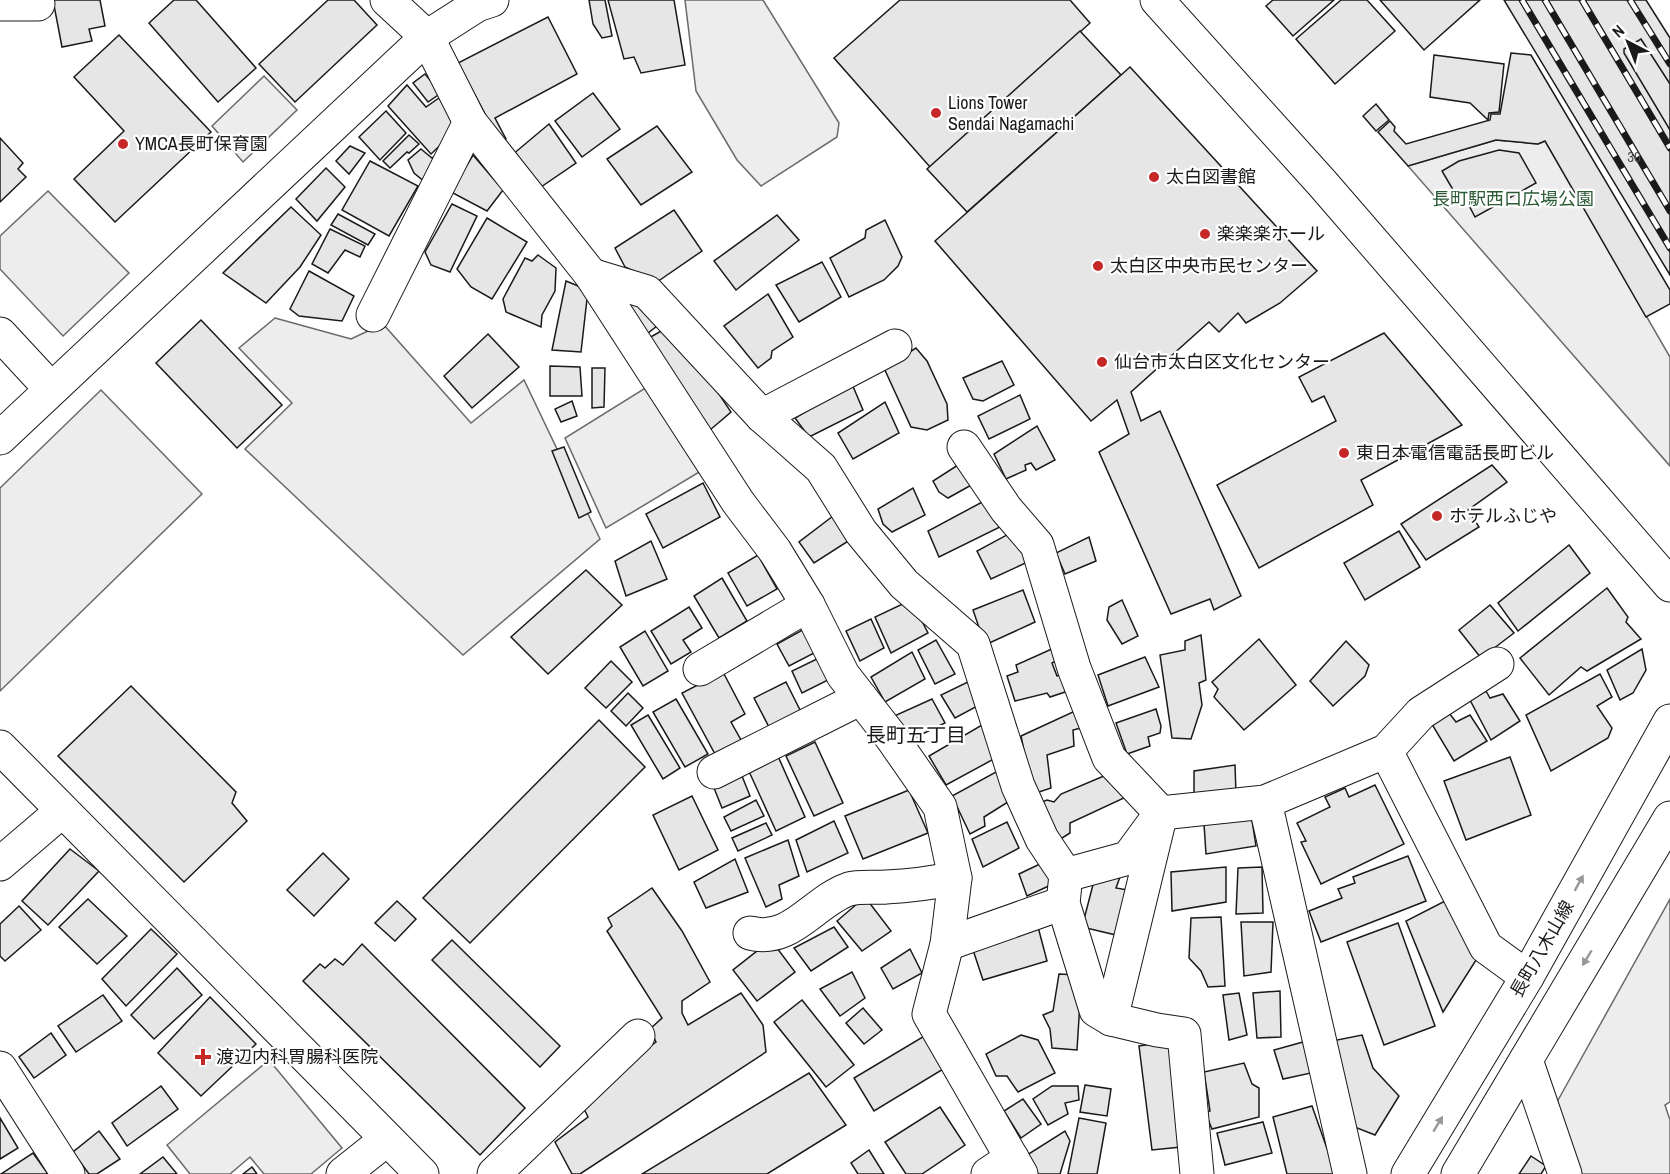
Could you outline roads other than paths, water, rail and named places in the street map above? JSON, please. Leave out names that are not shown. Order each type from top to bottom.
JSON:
[{"type":"street","points":[[387,0],[427,37],[470,122],[591,275],[729,489],[775,551],[808,605],[843,675],[940,807],[956,878],[947,944],[929,1014],[1007,1169]]},
{"type":"street","points":[[0,438],[427,37],[477,5],[492,0]]},
{"type":"street","points":[[1157,0],[1322,183],[1670,585]]},
{"type":"street","points":[[0,4],[38,4]]},
{"type":"street","points":[[373,315],[470,122]]},
{"type":"street","points":[[591,275],[647,292],[762,416],[821,468],[861,532],[903,584],[973,644],[1018,786],[1065,889],[1096,1010],[1111,1019],[1184,1034],[1197,1174]]},
{"type":"street","points":[[0,334],[51,389]]},
{"type":"street","points":[[762,416],[895,346]]},
{"type":"street","points":[[964,447],[1006,509],[1037,545],[1070,658],[1109,758],[1161,813]]},
{"type":"street","points":[[700,669],[808,605]]},
{"type":"street","points":[[947,944],[1128,858],[1161,813],[1265,802],[1386,751],[1421,713],[1497,664]]},
{"type":"street","points":[[714,772],[861,698]]},
{"type":"street","name":"長町八木山線","points":[[1408,1174],[1527,977],[1670,721]]},
{"type":"street","points":[[0,747],[422,1174]]},
{"type":"street","points":[[1386,751],[1486,947],[1527,977]]},
{"type":"street","points":[[1265,802],[1350,1174]]},
{"type":"street","points":[[0,864],[62,811]]},
{"type":"street","points":[[1111,1019],[1161,813]]},
{"type":"street","points":[[1458,1174],[1670,818]]},
{"type":"street","points":[[750,933],[763,936],[790,929],[822,904],[850,889],[926,885],[956,878]]},
{"type":"street","points":[[494,1174],[638,1036]]},
{"type":"street","points":[[1526,1060],[1565,1174]]},
{"type":"street","points":[[0,1068],[68,1174]]},
{"type":"street","points":[[343,1174],[387,1139]]},
{"type":"railway","points":[[1522,0],[1670,248]]},
{"type":"railway","points":[[1545,0],[1670,211]]},
{"type":"railway","points":[[1582,0],[1670,148]]},
{"type":"railway","points":[[1630,0],[1670,64]]},
{"type":"place","name":"Lions Tower Sendai Nagamachi","points":[[936,113]]},
{"type":"place","name":"YMCA長町保育園","points":[[123,144]]},
{"type":"place","name":"太白図書館","points":[[1154,177]]},
{"type":"place","name":"楽楽楽ホール","points":[[1205,234]]},
{"type":"place","name":"太白区中央市民センター","points":[[1098,266]]},
{"type":"place","name":"仙台市太白区文化センター","points":[[1102,362]]},
{"type":"place","name":"東日本電信電話長町ビル","points":[[1344,453]]},
{"type":"place","name":"ホテルふじや","points":[[1437,516]]},
{"type":"place","name":"渡辺内科胃腸科医院","points":[[203,1057]]},
{"type":"district","name":"長町五丁目","points":[[916,735]]},
{"type":"park label","name":"長町駅西口広場公園","points":[[1513,199]]}]
